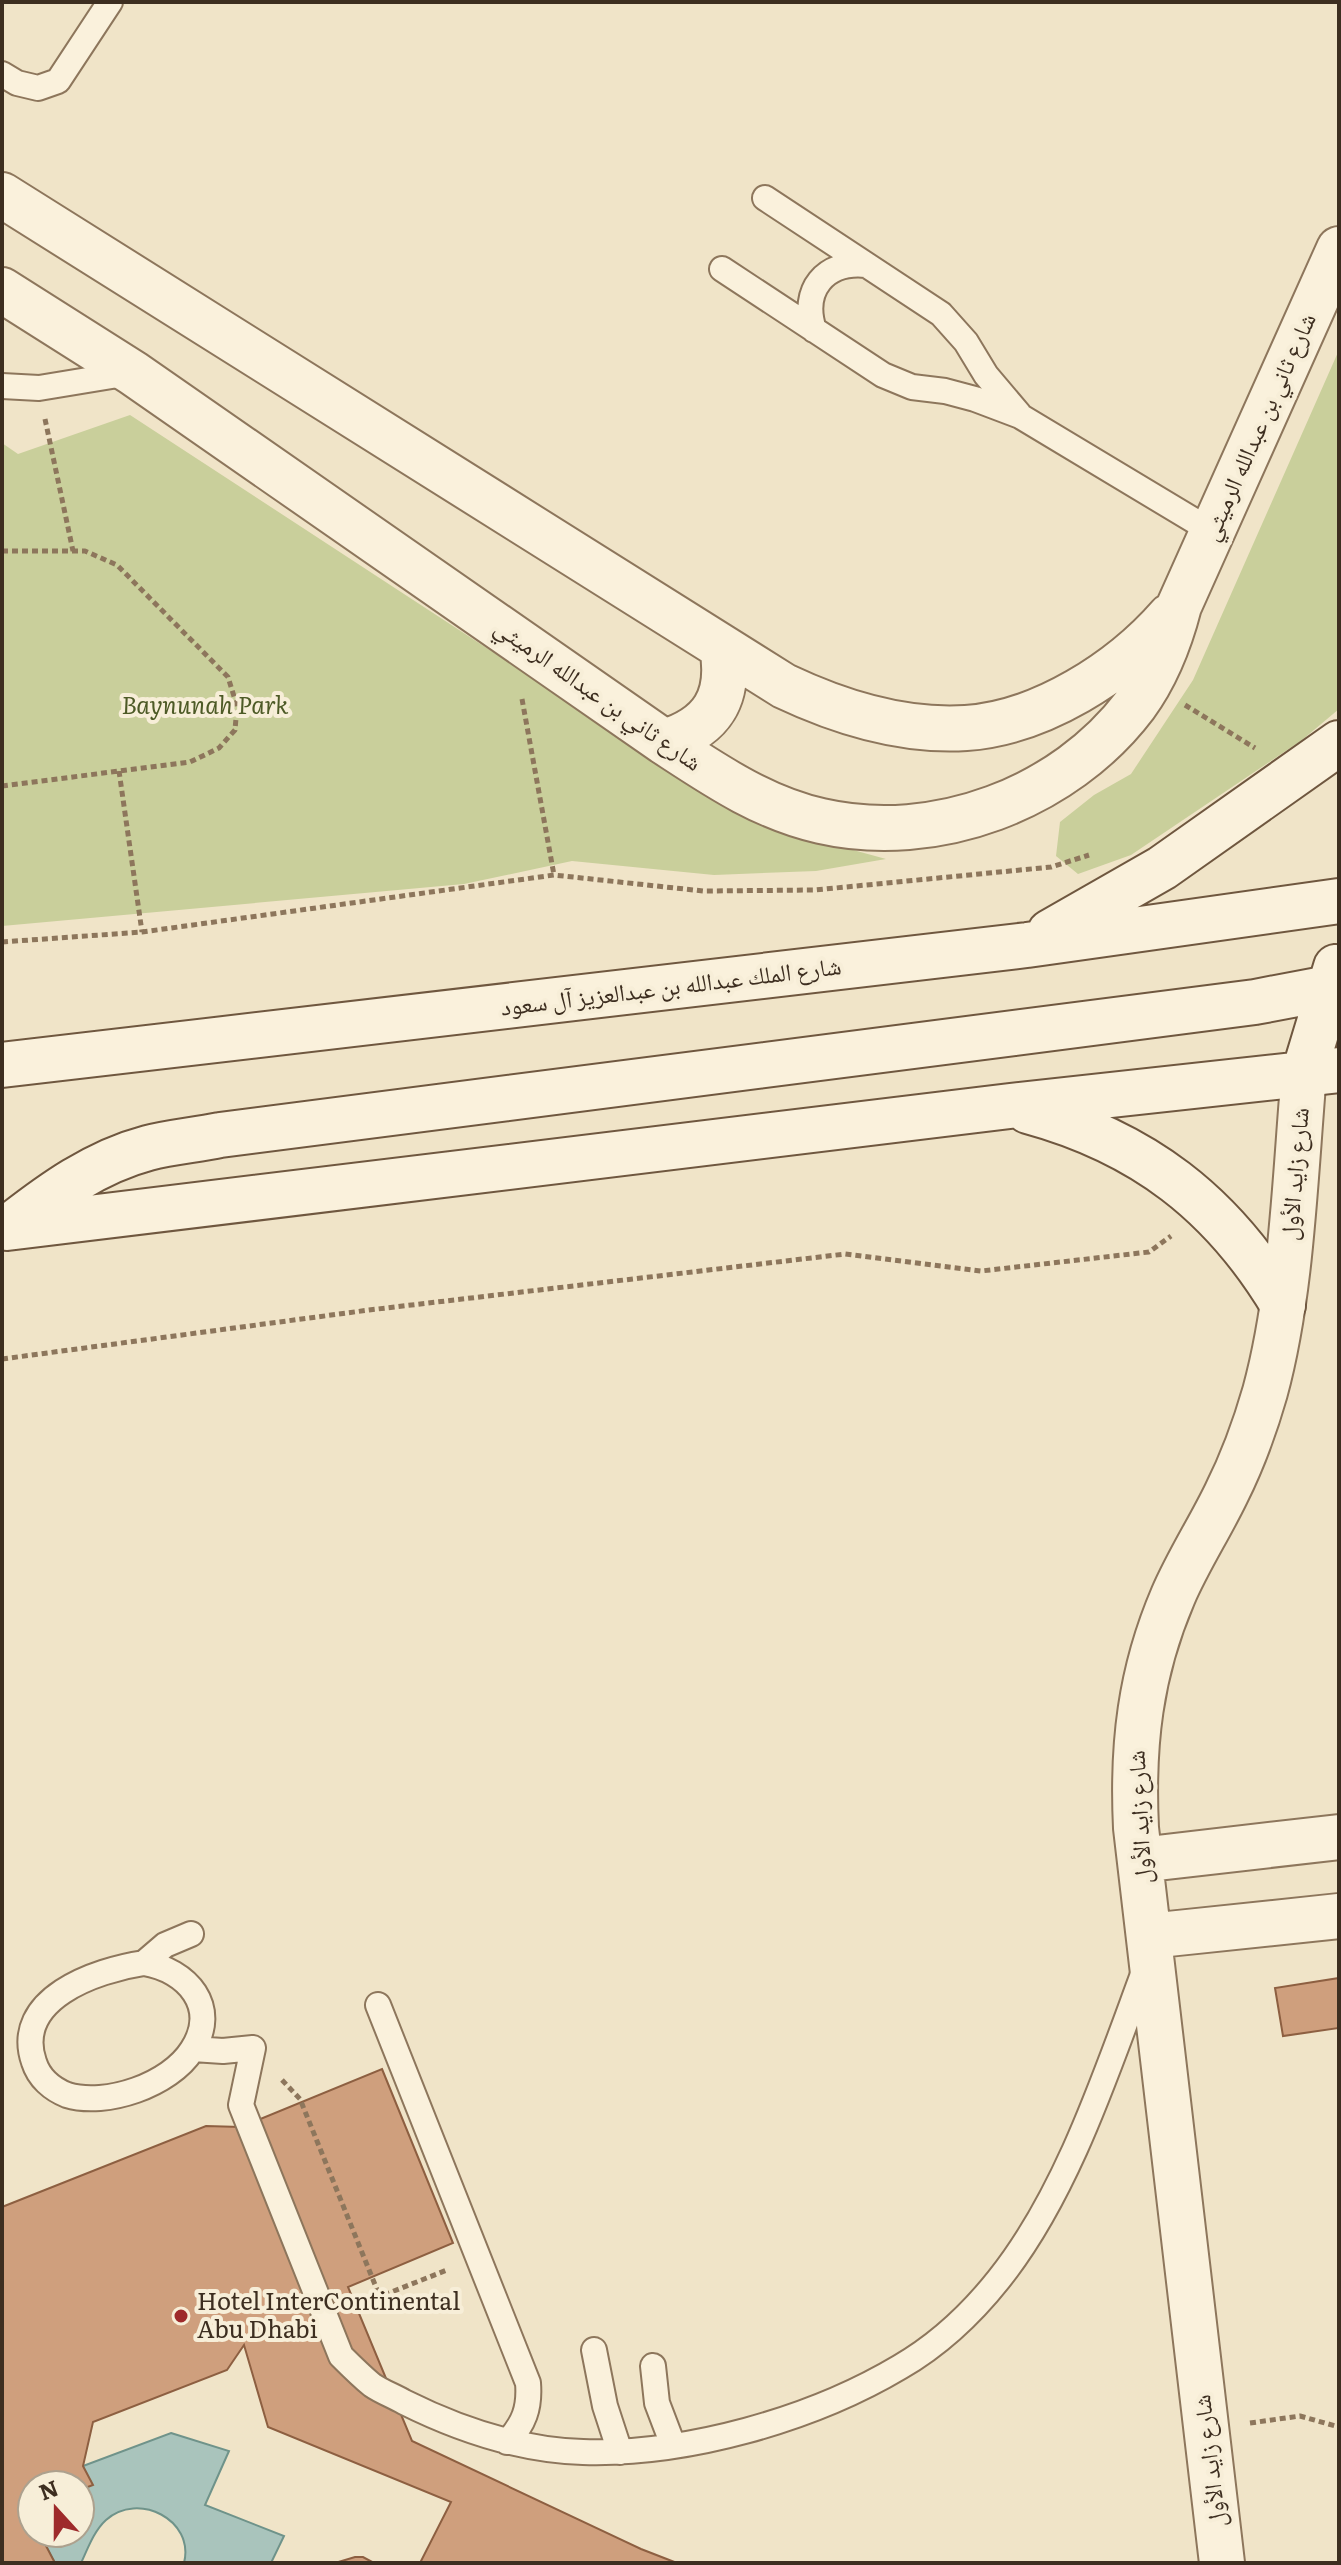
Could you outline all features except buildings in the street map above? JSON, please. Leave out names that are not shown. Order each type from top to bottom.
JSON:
[{"type":"street","name":"شارع ثاني بن عبدالله الرميثي","points":[[2,195],[784,686],[821,703],[898,725],[968,728],[1009,720],[1049,706],[1087,687],[1132,654],[1179,606]]},
{"type":"street","name":"شارع ثاني بن عبدالله الرميثي","points":[[2,290],[133,373],[664,742],[750,796],[784,811],[820,821],[894,829],[935,825],[974,816],[1012,802],[1048,782],[1119,724],[1149,683],[1167,645],[1179,606],[1339,249]]},
{"type":"street","points":[[664,742],[684,736],[702,725],[716,708],[724,689],[726,668],[722,647]]},
{"type":"street","points":[[1027,945],[1162,868],[1339,743]]},
{"type":"street","name":"شارع الملك عبدالله بن عبدالعزيز آل سعود","points":[[2,1065],[1027,945],[1339,901]]},
{"type":"street","points":[[6,1228],[51,1194],[103,1165],[147,1148],[1255,1002],[1335,978]]},
{"type":"street","name":"شارع زايد الأول","points":[[1213,2559],[1206,2429],[1140,1860],[1134,1781],[1136,1734],[1156,1640],[1174,1594],[1226,1493],[1251,1435],[1265,1392],[1283,1305],[1335,978]]},
{"type":"street","points":[[6,1228],[1010,1106],[1321,1072],[1339,1041]]},
{"type":"street","points":[[1010,1106],[1077,1126],[1115,1142],[1163,1170],[1235,1236],[1261,1268],[1283,1305]]},
{"type":"street","points":[[1140,1860],[1339,1837]]},
{"type":"street","points":[[1149,1946],[1339,1916]]},
{"type":"lane","points":[[2,74],[17,83],[38,88],[58,81],[110,2]]},
{"type":"lane","points":[[765,198],[941,314],[966,342],[986,375],[1020,416]]},
{"type":"lane","points":[[814,330],[810,304],[820,281],[841,266],[866,265]]},
{"type":"lane","points":[[722,269],[883,375],[912,387],[957,394],[1020,416],[1213,532]]},
{"type":"lane","points":[[2,386],[39,388],[133,373]]},
{"type":"lane","points":[[144,1963],[165,1945],[191,1934]]},
{"type":"lane","points":[[193,2049],[223,2051],[253,2048],[241,2105],[341,2356],[374,2386],[435,2417],[507,2442],[582,2452],[620,2452],[673,2445],[762,2425],[864,2387],[938,2341],[971,2312],[1025,2243],[1052,2193],[1100,2090],[1149,1946]]},
{"type":"lane","points":[[144,1963],[177,1973],[190,1985],[198,2000],[201,2017],[200,2034],[193,2049],[172,2071],[156,2081],[117,2096],[76,2097],[59,2092],[45,2082],[35,2067],[30,2051],[30,2034],[35,2018],[47,2003],[99,1974],[144,1963]]},
{"type":"lane","points":[[378,2005],[528,2383],[526,2416],[507,2442]]},
{"type":"lane","points":[[594,2350],[605,2406],[620,2452]]},
{"type":"lane","points":[[653,2366],[657,2403],[673,2445]]},
{"type":"path","points":[[39,388],[73,551]]},
{"type":"path","points":[[2,551],[85,551],[117,565],[228,677],[237,706],[235,730],[219,748],[190,762],[2,786]]},
{"type":"path","points":[[511,635],[554,875]]},
{"type":"path","points":[[1149,683],[1260,752]]},
{"type":"path","points":[[119,771],[142,932]]},
{"type":"path","points":[[2,942],[142,932],[554,875],[703,891],[815,890],[994,870],[1051,867]]},
{"type":"path","points":[[2,1359],[308,1318],[845,1254],[981,1271],[1149,1252],[1174,1232]]},
{"type":"path","points":[[300,2099],[380,2297]]},
{"type":"path","points":[[326,2318],[478,2258]]},
{"type":"path","points":[[1206,2429],[1300,2416],[1339,2427]]},
{"type":"green space","points":[[1339,350],[1339,709],[1302,740],[1131,855],[1078,874],[1056,856],[1060,822],[1094,795],[1131,774],[1193,680]]},
{"type":"green space","name":"Baynunah Park","points":[[130,415],[744,816],[886,859],[816,871],[714,875],[572,861],[464,884],[2,926],[2,443],[18,454]]},
{"type":"water","points":[[171,2433],[229,2451],[205,2505],[284,2536],[271,2563],[184,2563],[185,2548],[181,2534],[161,2514],[133,2508],[119,2512],[106,2520],[96,2534],[96,2469],[83,2469],[83,2466]]},
{"type":"water","points":[[48,2549],[88,2549],[81,2563],[55,2563]]},
{"type":"place","name":"Hotel InterContinental Abu Dhabi","points":[[181,2316]]}]
